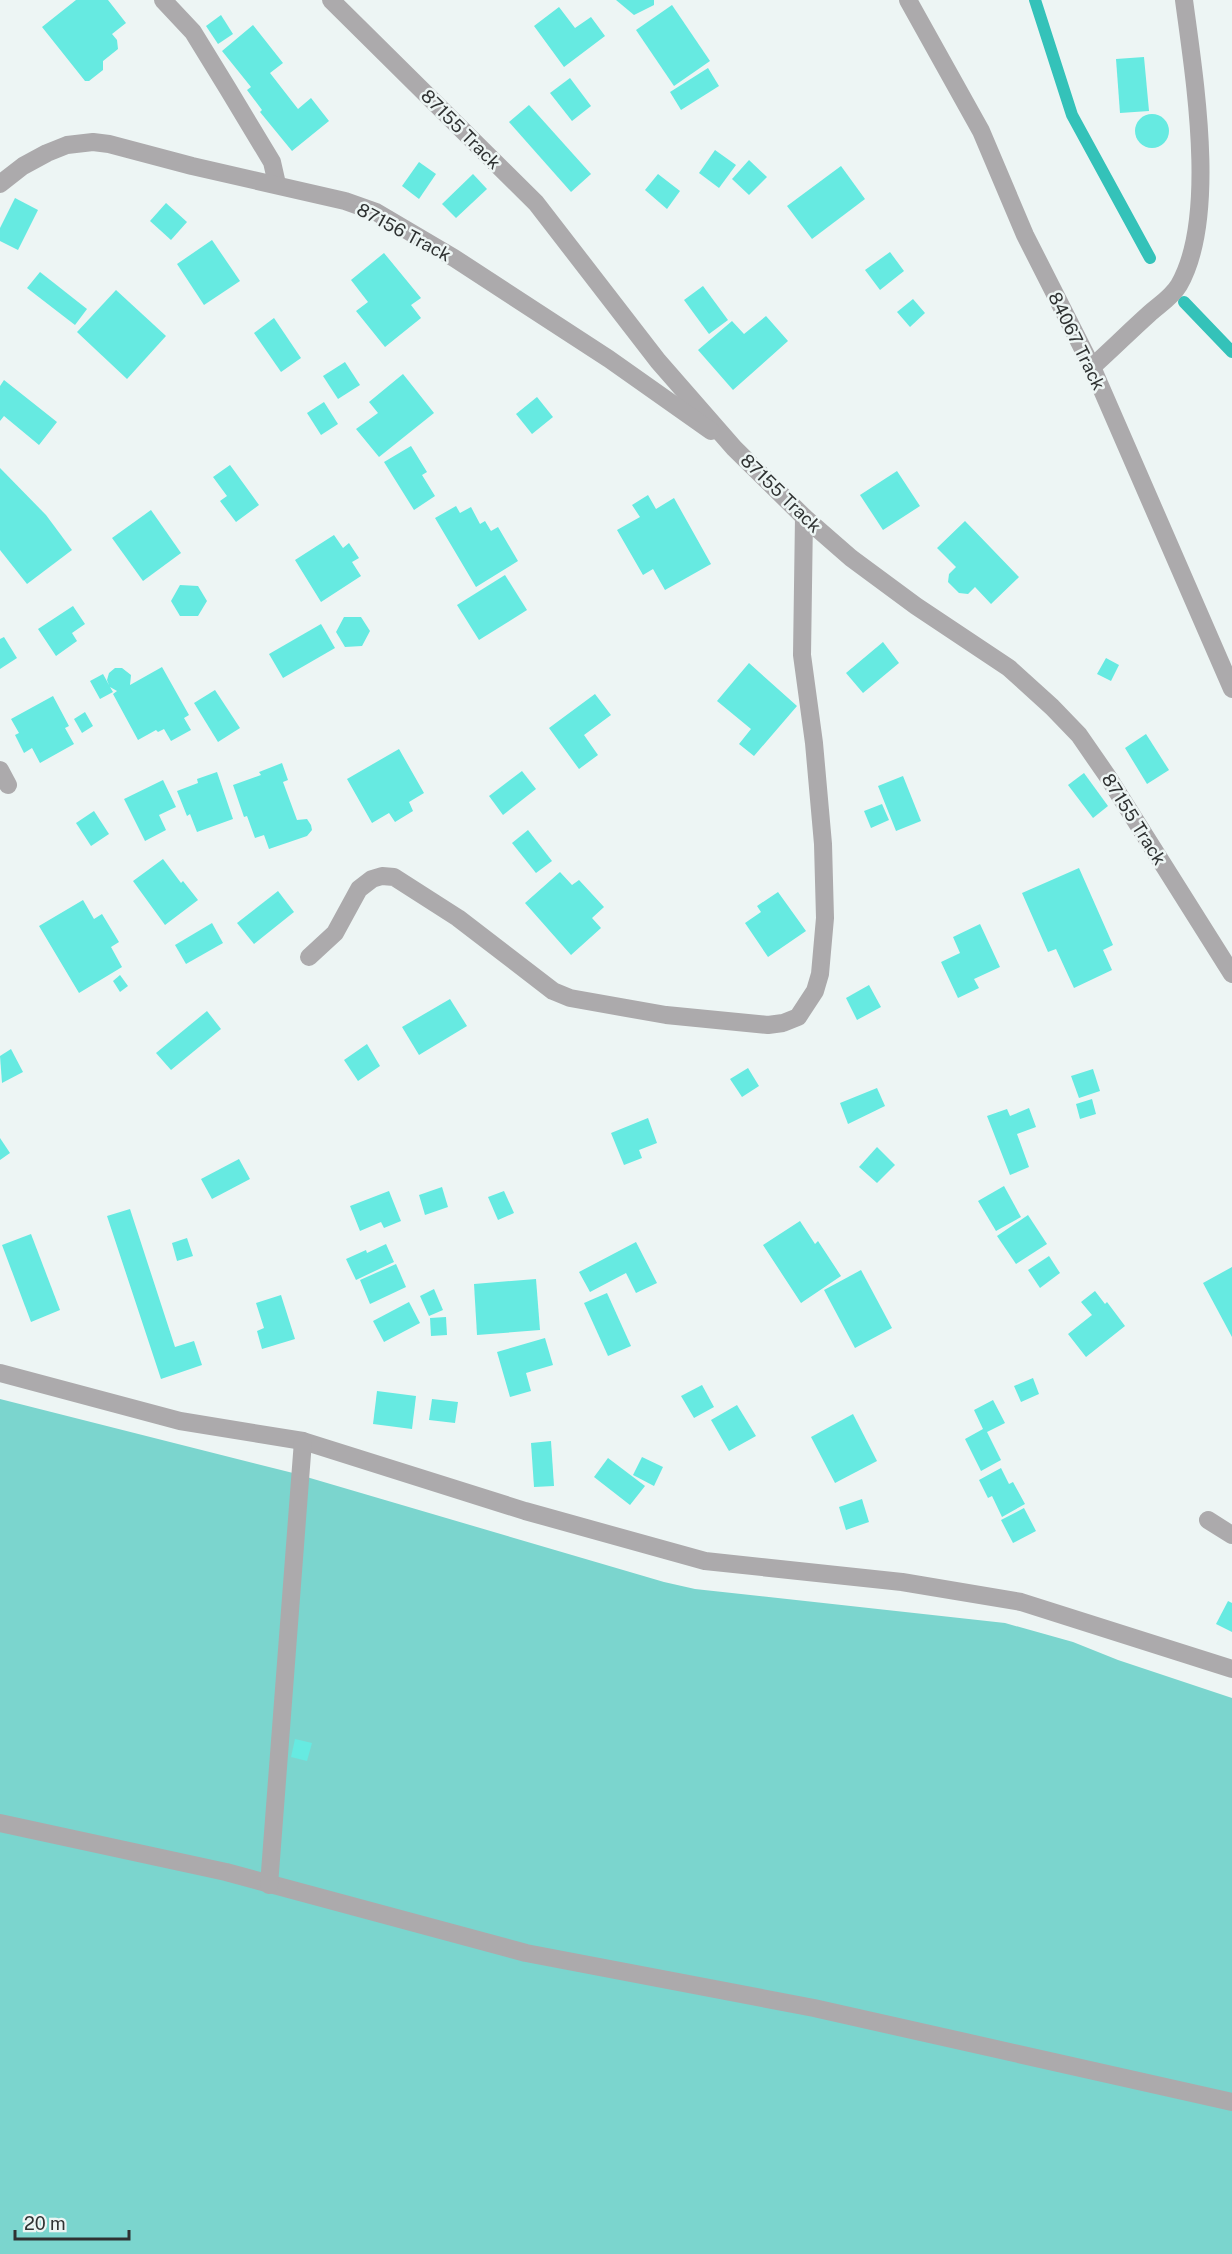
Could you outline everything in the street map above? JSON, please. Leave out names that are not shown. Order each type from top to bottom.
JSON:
[{"type":"street","points":[[164,0],[193,32],[273,162],[277,184]]},
{"type":"street","name":"87155 Track","points":[[331,0],[536,203],[658,361],[734,448],[804,517],[851,558],[916,606],[1009,668],[1079,735],[1232,974]]},
{"type":"street","name":"84067 Track","points":[[908,0],[981,131],[1026,235],[1092,367],[1232,689]]},
{"type":"street","points":[[1092,367],[1178,287],[1193,244],[1198,222],[1201,178],[1195,84],[1184,0]]},
{"type":"street","name":"87156 Track","points":[[0,184],[23,166],[47,153],[67,145],[93,142],[277,184],[345,201],[376,212],[454,258],[609,359],[734,448]]},
{"type":"street","points":[[309,957],[334,933],[359,889],[372,879],[382,876],[394,878],[458,918],[554,991],[570,998],[666,1016],[734,1024],[768,1025],[783,1023],[798,1017],[815,991],[820,974],[825,918],[823,844],[814,743],[802,655],[804,517]]},
{"type":"street","points":[[0,1373],[180,1421],[303,1441],[525,1511],[705,1561],[902,1582],[1021,1602],[1232,1669]]},
{"type":"street","points":[[269,1885],[303,1441]]},
{"type":"street","points":[[1208,1520],[1232,1535]]},
{"type":"street","points":[[0,1823],[226,1872],[526,1953],[814,2008],[1232,2102]]},
{"type":"shaded area","points":[[0,1399],[293,1473],[664,1582],[695,1589],[1005,1623],[1073,1642],[1118,1660],[1232,1698],[1232,2254],[0,2254]]},
{"type":"building","points":[[76,0],[108,0],[126,23],[112,34],[117,40],[118,49],[103,61],[103,70],[89,81],[85,81],[42,27]]},
{"type":"building","points":[[616,0],[654,0],[654,5],[634,15]]},
{"type":"building","points":[[672,5],[710,61],[674,86],[636,30]]},
{"type":"building","points":[[559,7],[575,28],[591,17],[605,36],[564,67],[534,26]]},
{"type":"building","points":[[221,15],[233,34],[218,44],[206,26]]},
{"type":"building","points":[[253,25],[283,63],[270,73],[298,109],[311,98],[329,121],[292,151],[260,112],[262,110],[247,90],[251,87],[222,51]]},
{"type":"building","points":[[1144,57],[1149,111],[1120,113],[1116,59]]},
{"type":"building","points":[[708,68],[719,86],[681,110],[670,92]]},
{"type":"building","points":[[570,78],[591,106],[572,121],[550,93]]},
{"type":"building","points":[[529,105],[591,174],[571,192],[509,122]]},
{"type":"building","points":[[1152,114],[1164,119],[1169,131],[1164,143],[1152,148],[1140,143],[1135,131],[1140,119]]},
{"type":"building","points":[[715,150],[736,165],[719,188],[699,173]]},
{"type":"building","points":[[749,160],[767,177],[749,195],[732,179]]},
{"type":"building","points":[[419,162],[436,174],[419,199],[402,186]]},
{"type":"building","points":[[841,166],[865,199],[812,239],[787,206]]},
{"type":"building","points":[[473,174],[487,189],[456,218],[442,204]]},
{"type":"building","points":[[658,174],[680,191],[667,209],[645,190]]},
{"type":"building","points":[[15,198],[38,210],[18,250],[0,241],[0,228]]},
{"type":"building","points":[[166,203],[187,222],[171,240],[150,221]]},
{"type":"building","points":[[212,240],[240,281],[204,305],[177,264]]},
{"type":"building","points":[[890,252],[904,271],[880,290],[865,270]]},
{"type":"building","points":[[384,253],[421,298],[411,305],[421,318],[385,347],[356,311],[368,302],[351,280]]},
{"type":"building","points":[[40,272],[87,309],[75,325],[27,288]]},
{"type":"building","points":[[703,286],[728,320],[709,334],[684,300]]},
{"type":"building","points":[[116,290],[166,336],[127,379],[77,332]]},
{"type":"building","points":[[913,299],[925,313],[910,327],[897,312]]},
{"type":"building","points":[[766,316],[788,341],[733,390],[698,350],[732,321],[744,334]]},
{"type":"building","points":[[274,318],[301,358],[281,372],[254,333]]},
{"type":"building","points":[[345,362],[360,385],[338,399],[323,376]]},
{"type":"building","points":[[403,374],[434,413],[379,457],[356,429],[378,413],[369,402]]},
{"type":"building","points":[[4,380],[57,422],[39,445],[4,416],[0,421],[0,386]]},
{"type":"building","points":[[537,397],[553,417],[532,434],[516,414]]},
{"type":"building","points":[[324,402],[338,424],[321,435],[307,413]]},
{"type":"building","points":[[411,446],[427,472],[422,475],[435,496],[414,510],[384,462]]},
{"type":"building","points":[[230,465],[259,505],[236,522],[220,501],[227,496],[213,477]]},
{"type":"building","points":[[0,468],[46,515],[72,550],[27,584],[0,550]]},
{"type":"building","points":[[897,471],[920,506],[883,530],[860,495]]},
{"type":"building","points":[[648,495],[656,509],[674,498],[711,564],[665,590],[653,569],[643,575],[617,530],[640,517],[632,505]]},
{"type":"building","points":[[456,506],[460,513],[471,507],[480,524],[485,521],[491,531],[498,527],[518,561],[476,587],[435,518]]},
{"type":"building","points":[[151,510],[181,553],[143,581],[112,538]]},
{"type":"building","points":[[965,521],[1019,577],[991,604],[975,587],[968,594],[959,593],[948,582],[949,574],[956,567],[937,548]]},
{"type":"building","points":[[334,535],[343,548],[349,543],[359,558],[352,562],[361,576],[321,602],[295,560]]},
{"type":"building","points":[[505,575],[527,610],[479,640],[457,605]]},
{"type":"building","points":[[180,585],[198,586],[207,601],[198,616],[180,616],[171,601]]},
{"type":"building","points":[[73,606],[85,624],[72,633],[77,641],[56,656],[38,629]]},
{"type":"building","points":[[344,617],[361,617],[370,631],[362,646],[345,647],[336,632]]},
{"type":"building","points":[[321,624],[335,648],[283,678],[269,654]]},
{"type":"building","points":[[4,637],[17,658],[0,669],[0,639]]},
{"type":"building","points":[[883,642],[899,663],[863,693],[846,673]]},
{"type":"building","points":[[1106,658],[1119,665],[1111,681],[1097,674]]},
{"type":"building","points":[[749,663],[797,706],[754,756],[739,744],[751,729],[717,701]]},
{"type":"building","points":[[162,667],[189,715],[184,718],[191,730],[171,741],[164,729],[158,732],[156,730],[138,740],[113,694],[117,691],[110,687],[113,692],[100,699],[90,681],[103,674],[109,685],[107,680],[109,673],[115,668],[122,668],[131,675],[130,685]]},
{"type":"building","points":[[215,690],[240,728],[218,742],[194,703]]},
{"type":"building","points":[[595,694],[611,715],[584,735],[598,755],[579,769],[549,728]]},
{"type":"building","points":[[53,696],[69,726],[65,728],[74,744],[40,763],[32,748],[24,753],[15,735],[19,733],[11,719]]},
{"type":"building","points":[[85,712],[93,726],[82,733],[74,719]]},
{"type":"building","points":[[1146,734],[1169,770],[1147,784],[1125,748]]},
{"type":"building","points":[[399,749],[424,793],[409,802],[413,811],[395,822],[389,813],[372,823],[347,779]]},
{"type":"building","points":[[282,763],[288,780],[283,782],[297,820],[307,819],[312,830],[307,836],[269,849],[264,835],[255,838],[247,816],[244,817],[233,785],[261,775],[259,772]]},
{"type":"building","points":[[522,771],[536,789],[503,815],[489,796]]},
{"type":"building","points":[[217,772],[233,819],[197,832],[190,814],[187,816],[177,791],[198,783],[197,779]]},
{"type":"building","points":[[1084,773],[1108,806],[1093,818],[1068,785]]},
{"type":"building","points":[[903,776],[921,821],[896,831],[878,786]]},
{"type":"building","points":[[163,780],[176,807],[159,815],[166,830],[145,841],[124,799]]},
{"type":"building","points":[[882,804],[889,820],[871,828],[864,811]]},
{"type":"building","points":[[94,811],[109,834],[91,846],[76,823]]},
{"type":"building","points":[[528,830],[552,861],[536,873],[512,843]]},
{"type":"building","points":[[163,859],[181,883],[183,881],[198,900],[165,925],[133,881]]},
{"type":"building","points":[[1079,868],[1113,945],[1103,950],[1112,970],[1074,988],[1056,949],[1048,952],[1022,893]]},
{"type":"building","points":[[560,872],[572,885],[579,880],[604,907],[592,918],[601,928],[571,955],[525,903]]},
{"type":"building","points":[[278,891],[294,912],[254,944],[237,923]]},
{"type":"building","points":[[778,892],[806,931],[768,957],[745,923],[761,912],[757,906]]},
{"type":"building","points":[[83,900],[94,919],[102,914],[119,942],[111,947],[122,967],[79,993],[39,926]]},
{"type":"building","points":[[212,923],[223,943],[186,964],[175,945]]},
{"type":"building","points":[[980,924],[1000,967],[974,979],[979,988],[958,998],[941,962],[960,953],[953,937]]},
{"type":"building","points":[[120,975],[128,986],[120,992],[113,981]]},
{"type":"building","points":[[869,985],[881,1007],[857,1020],[846,998]]},
{"type":"building","points":[[450,999],[467,1026],[419,1055],[402,1027]]},
{"type":"building","points":[[207,1011],[221,1029],[171,1070],[156,1053]]},
{"type":"building","points":[[367,1044],[380,1066],[358,1081],[344,1060]]},
{"type":"building","points":[[11,1049],[23,1072],[2,1083],[0,1056]]},
{"type":"building","points":[[748,1068],[759,1086],[742,1097],[730,1079]]},
{"type":"building","points":[[1093,1069],[1100,1091],[1079,1098],[1071,1076]]},
{"type":"building","points":[[877,1088],[885,1106],[848,1124],[840,1103]]},
{"type":"building","points":[[1092,1099],[1096,1114],[1080,1119],[1076,1104]]},
{"type":"building","points":[[1029,1108],[1036,1127],[1017,1134],[1029,1167],[1010,1175],[987,1116],[1007,1109],[1010,1116]]},
{"type":"building","points":[[648,1118],[657,1143],[639,1150],[642,1158],[624,1165],[611,1133]]},
{"type":"building","points":[[0,1138],[10,1153],[0,1160]]},
{"type":"building","points":[[877,1147],[895,1165],[877,1183],[859,1167]]},
{"type":"building","points":[[239,1159],[250,1179],[212,1199],[201,1179]]},
{"type":"building","points":[[1004,1186],[1021,1217],[996,1231],[978,1201]]},
{"type":"building","points":[[442,1187],[448,1207],[425,1215],[419,1195]]},
{"type":"building","points":[[389,1191],[401,1221],[384,1228],[381,1222],[360,1231],[350,1206]]},
{"type":"building","points":[[504,1191],[514,1213],[498,1220],[488,1197]]},
{"type":"building","points":[[130,1209],[175,1347],[194,1341],[202,1365],[161,1379],[107,1216]]},
{"type":"building","points":[[1028,1215],[1047,1244],[1016,1264],[997,1236]]},
{"type":"building","points":[[800,1221],[815,1244],[818,1241],[841,1276],[801,1303],[763,1245]]},
{"type":"building","points":[[31,1234],[60,1310],[31,1322],[2,1245]]},
{"type":"building","points":[[187,1238],[193,1256],[177,1261],[172,1243]]},
{"type":"building","points":[[636,1242],[657,1283],[636,1293],[626,1273],[590,1292],[579,1272]]},
{"type":"building","points":[[386,1244],[394,1262],[356,1280],[346,1259]]},
{"type":"building","points":[[1049,1256],[1060,1273],[1040,1288],[1028,1270]]},
{"type":"building","points":[[396,1264],[406,1287],[370,1304],[360,1280]]},
{"type":"building","points":[[1232,1267],[1232,1337],[1203,1283]]},
{"type":"building","points":[[861,1270],[892,1328],[855,1348],[824,1290]]},
{"type":"building","points":[[536,1279],[540,1330],[477,1335],[474,1284]]},
{"type":"building","points":[[434,1289],[443,1310],[429,1316],[420,1296]]},
{"type":"building","points":[[1095,1291],[1105,1304],[1107,1302],[1125,1326],[1086,1357],[1068,1334],[1092,1315],[1081,1302]]},
{"type":"building","points":[[607,1293],[631,1346],[608,1356],[584,1303]]},
{"type":"building","points":[[281,1295],[295,1339],[262,1349],[257,1331],[264,1328],[256,1303]]},
{"type":"building","points":[[409,1302],[420,1323],[384,1342],[373,1321]]},
{"type":"building","points":[[446,1317],[447,1335],[431,1336],[430,1318]]},
{"type":"building","points":[[545,1338],[553,1365],[526,1373],[531,1391],[510,1397],[497,1352]]},
{"type":"building","points":[[1033,1378],[1039,1394],[1021,1402],[1014,1386]]},
{"type":"building","points":[[702,1385],[714,1407],[694,1418],[681,1396]]},
{"type":"building","points":[[377,1391],[416,1396],[412,1429],[373,1424]]},
{"type":"building","points":[[432,1399],[458,1402],[455,1423],[429,1420]]},
{"type":"building","points":[[993,1400],[1005,1423],[987,1432],[1001,1460],[981,1471],[965,1439],[983,1429],[974,1410]]},
{"type":"building","points":[[737,1405],[756,1436],[729,1451],[711,1420]]},
{"type":"building","points":[[853,1414],[877,1461],[835,1483],[811,1437]]},
{"type":"building","points":[[551,1441],[554,1486],[534,1487],[531,1443]]},
{"type":"building","points":[[642,1457],[663,1467],[654,1486],[633,1475]]},
{"type":"building","points":[[608,1458],[645,1486],[630,1505],[594,1477]]},
{"type":"building","points":[[1001,1468],[1009,1484],[1013,1482],[1025,1504],[1002,1517],[992,1496],[988,1498],[979,1480]]},
{"type":"building","points":[[862,1499],[869,1522],[846,1530],[839,1507]]},
{"type":"building","points":[[1024,1508],[1036,1531],[1013,1543],[1001,1520]]},
{"type":"building","points":[[1228,1601],[1232,1603],[1232,1632],[1216,1624]]},
{"type":"building","points":[[295,1739],[312,1743],[307,1761],[291,1757]]},
{"type":"waterway","points":[[1035,0],[1072,115],[1150,258]]},
{"type":"waterway","points":[[1184,302],[1232,352]]}]
